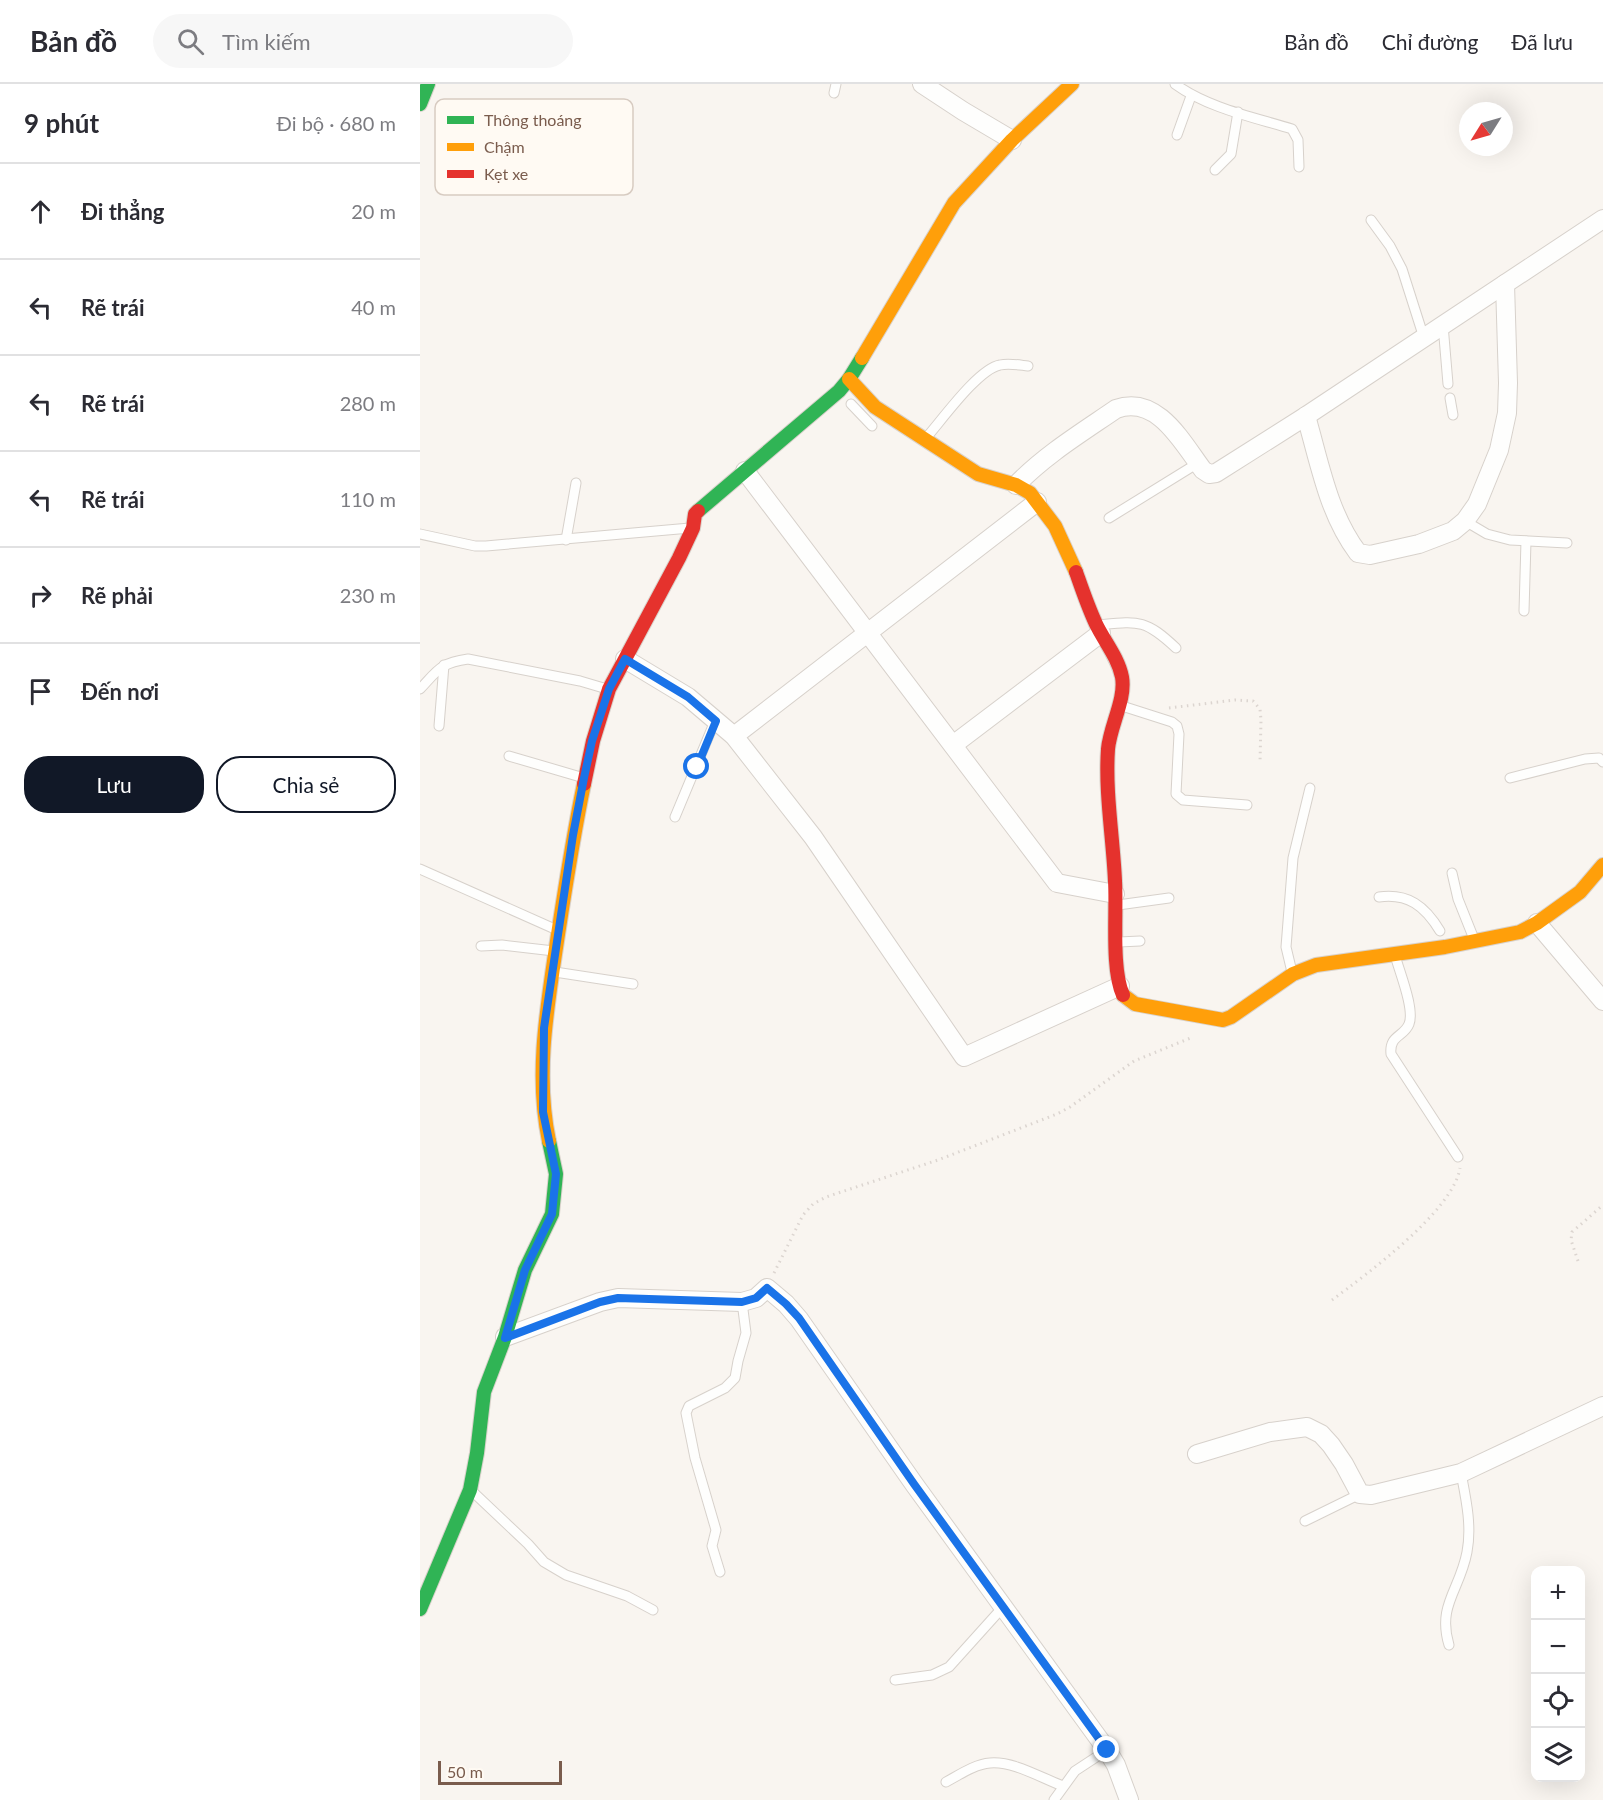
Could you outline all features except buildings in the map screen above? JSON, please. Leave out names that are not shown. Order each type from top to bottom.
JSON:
[{"type":"street","points":[[420,104],[428,84]]},
{"type":"street","points":[[922,84],[1012,140]]},
{"type":"street","points":[[420,1609],[470,1490],[484,1392],[505,1338],[525,1270],[552,1214],[556,1174],[543,1112],[544,1028],[573,835],[592,741],[609,689],[661,595],[693,528],[695,514],[841,394],[954,203],[1012,140],[1072,84]]},
{"type":"street","points":[[1016,485],[1030,470],[1054,451],[1116,409],[1128,405],[1153,410],[1165,421],[1203,470],[1209,474],[1216,473],[1603,219]]},
{"type":"street","points":[[1306,416],[1334,514],[1358,553],[1370,555],[1419,544],[1453,531],[1465,521],[1477,504],[1499,450],[1507,413],[1505,284]]},
{"type":"street","points":[[849,379],[875,407],[978,474],[1016,485],[1030,493],[1055,526],[1067,549],[1098,629],[1112,652],[1122,678],[1119,705],[1111,727],[1107,795],[1116,900],[1116,942],[1120,986],[1122,994],[1135,1004],[1223,1020],[1293,974],[1316,965],[1520,932],[1580,892],[1603,865]]},
{"type":"street","points":[[745,471],[1057,883],[1116,900]]},
{"type":"street","points":[[734,736],[1037,502]]},
{"type":"street","points":[[952,745],[1098,629]]},
{"type":"street","points":[[625,659],[688,697],[734,736],[813,837],[964,1057],[1120,986]]},
{"type":"street","points":[[1537,922],[1603,1001]]},
{"type":"street","points":[[505,1338],[600,1302],[618,1298],[742,1302],[756,1298],[767,1288],[799,1318],[914,1484],[1107,1750],[1116,1765],[1129,1800]]},
{"type":"street","points":[[1197,1454],[1270,1432],[1307,1426],[1322,1434],[1331,1445],[1360,1494],[1371,1495],[1461,1473],[1603,1406]]},
{"type":"lane","points":[[1175,84],[1191,96],[1292,129],[1298,140],[1299,167]]},
{"type":"lane","points":[[1178,135],[1191,96]]},
{"type":"lane","points":[[1215,170],[1231,154],[1239,112]]},
{"type":"lane","points":[[1371,220],[1390,246],[1402,269],[1424,338]]},
{"type":"lane","points":[[1443,325],[1448,384]]},
{"type":"lane","points":[[925,440],[987,370],[999,365],[1028,366]]},
{"type":"lane","points":[[1450,398],[1453,415]]},
{"type":"lane","points":[[851,404],[872,426]]},
{"type":"lane","points":[[1110,518],[1198,464]]},
{"type":"lane","points":[[566,540],[576,483]]},
{"type":"lane","points":[[1465,521],[1487,534],[1510,540],[1567,543]]},
{"type":"lane","points":[[420,534],[475,546],[693,528]]},
{"type":"lane","points":[[1524,611],[1526,541]]},
{"type":"lane","points":[[1098,629],[1125,622],[1143,624],[1158,631],[1176,648]]},
{"type":"lane","points":[[420,689],[444,665],[468,659],[609,689]]},
{"type":"lane","points":[[439,726],[444,665]]},
{"type":"lane","points":[[1119,705],[1172,722],[1177,726],[1179,734],[1176,794],[1179,797],[1183,800],[1247,805]]},
{"type":"lane","points":[[675,817],[716,721]]},
{"type":"lane","points":[[509,756],[584,778]]},
{"type":"lane","points":[[1510,778],[1585,759],[1599,758],[1603,762]]},
{"type":"lane","points":[[1293,974],[1286,947],[1293,858],[1310,788]]},
{"type":"lane","points":[[420,869],[559,931]]},
{"type":"lane","points":[[1452,873],[1458,899],[1475,941]]},
{"type":"lane","points":[[1379,897],[1403,897],[1429,916],[1440,931]]},
{"type":"lane","points":[[1116,900],[1169,898]]},
{"type":"lane","points":[[1116,942],[1140,941]]},
{"type":"lane","points":[[481,946],[502,945],[556,951]]},
{"type":"lane","points":[[1394,953],[1409,1005],[1410,1021],[1393,1040],[1391,1054],[1458,1157]]},
{"type":"lane","points":[[553,972],[633,984]]},
{"type":"lane","points":[[720,1572],[712,1546],[716,1530],[700,1478],[686,1413],[689,1406],[725,1388],[735,1378],[746,1333],[742,1302]]},
{"type":"lane","points":[[1449,1646],[1445,1631],[1446,1612],[1463,1569],[1469,1535],[1461,1473]]},
{"type":"lane","points":[[470,1490],[544,1562],[566,1575],[627,1596],[653,1610]]},
{"type":"lane","points":[[1305,1521],[1360,1494]]},
{"type":"lane","points":[[895,1680],[932,1675],[949,1667],[1003,1607]]},
{"type":"lane","points":[[1054,1800],[1075,1771],[1107,1750]]},
{"type":"lane","points":[[946,1782],[966,1771],[989,1763],[1009,1765],[1063,1786]]},
{"type":"path","points":[[1140,712],[1235,700],[1253,701],[1260,709],[1260,763]]},
{"type":"path","points":[[767,1288],[803,1215],[813,1204],[826,1197],[938,1160],[1057,1114],[1134,1061],[1193,1036],[1223,1020]]},
{"type":"path","points":[[1332,1300],[1381,1264],[1431,1215],[1452,1188],[1458,1176],[1460,1169],[1458,1157]]},
{"type":"path","points":[[1578,1261],[1572,1232],[1603,1206]]},
{"type":"traffic: fast","points":[[420,104],[428,84]]},
{"type":"traffic: fast","points":[[698,511],[839,391],[862,358]]},
{"type":"traffic: fast","points":[[420,1609],[470,1490],[484,1392],[505,1337],[525,1270],[552,1214],[556,1174],[549,1141]]},
{"type":"traffic: slow","points":[[862,358],[954,203],[1012,140],[1072,84]]},
{"type":"traffic: slow","points":[[849,379],[875,407],[978,474],[1016,485],[1030,493],[1055,526],[1076,572]]},
{"type":"traffic: slow","points":[[549,1141],[543,1091],[546,1016],[566,882],[584,784]]},
{"type":"traffic: slow","points":[[1123,995],[1135,1004],[1223,1020],[1231,1017],[1293,974],[1316,965],[1445,947],[1520,932],[1537,923],[1580,892],[1603,865]]},
{"type":"traffic: jam","points":[[584,784],[593,741],[609,689],[679,558],[698,511]]},
{"type":"traffic: jam","points":[[1076,572],[1093,618],[1120,670],[1123,685],[1109,740],[1107,766],[1115,881],[1117,971],[1123,995]]},
{"type":"route","points":[[697,767],[716,721],[688,697],[625,659],[609,689],[592,741],[573,835],[544,1028],[543,1112],[556,1174],[552,1214],[525,1270],[505,1338],[600,1302],[618,1298],[742,1302],[756,1298],[767,1288],[799,1318],[914,1484],[1107,1750]]}]
